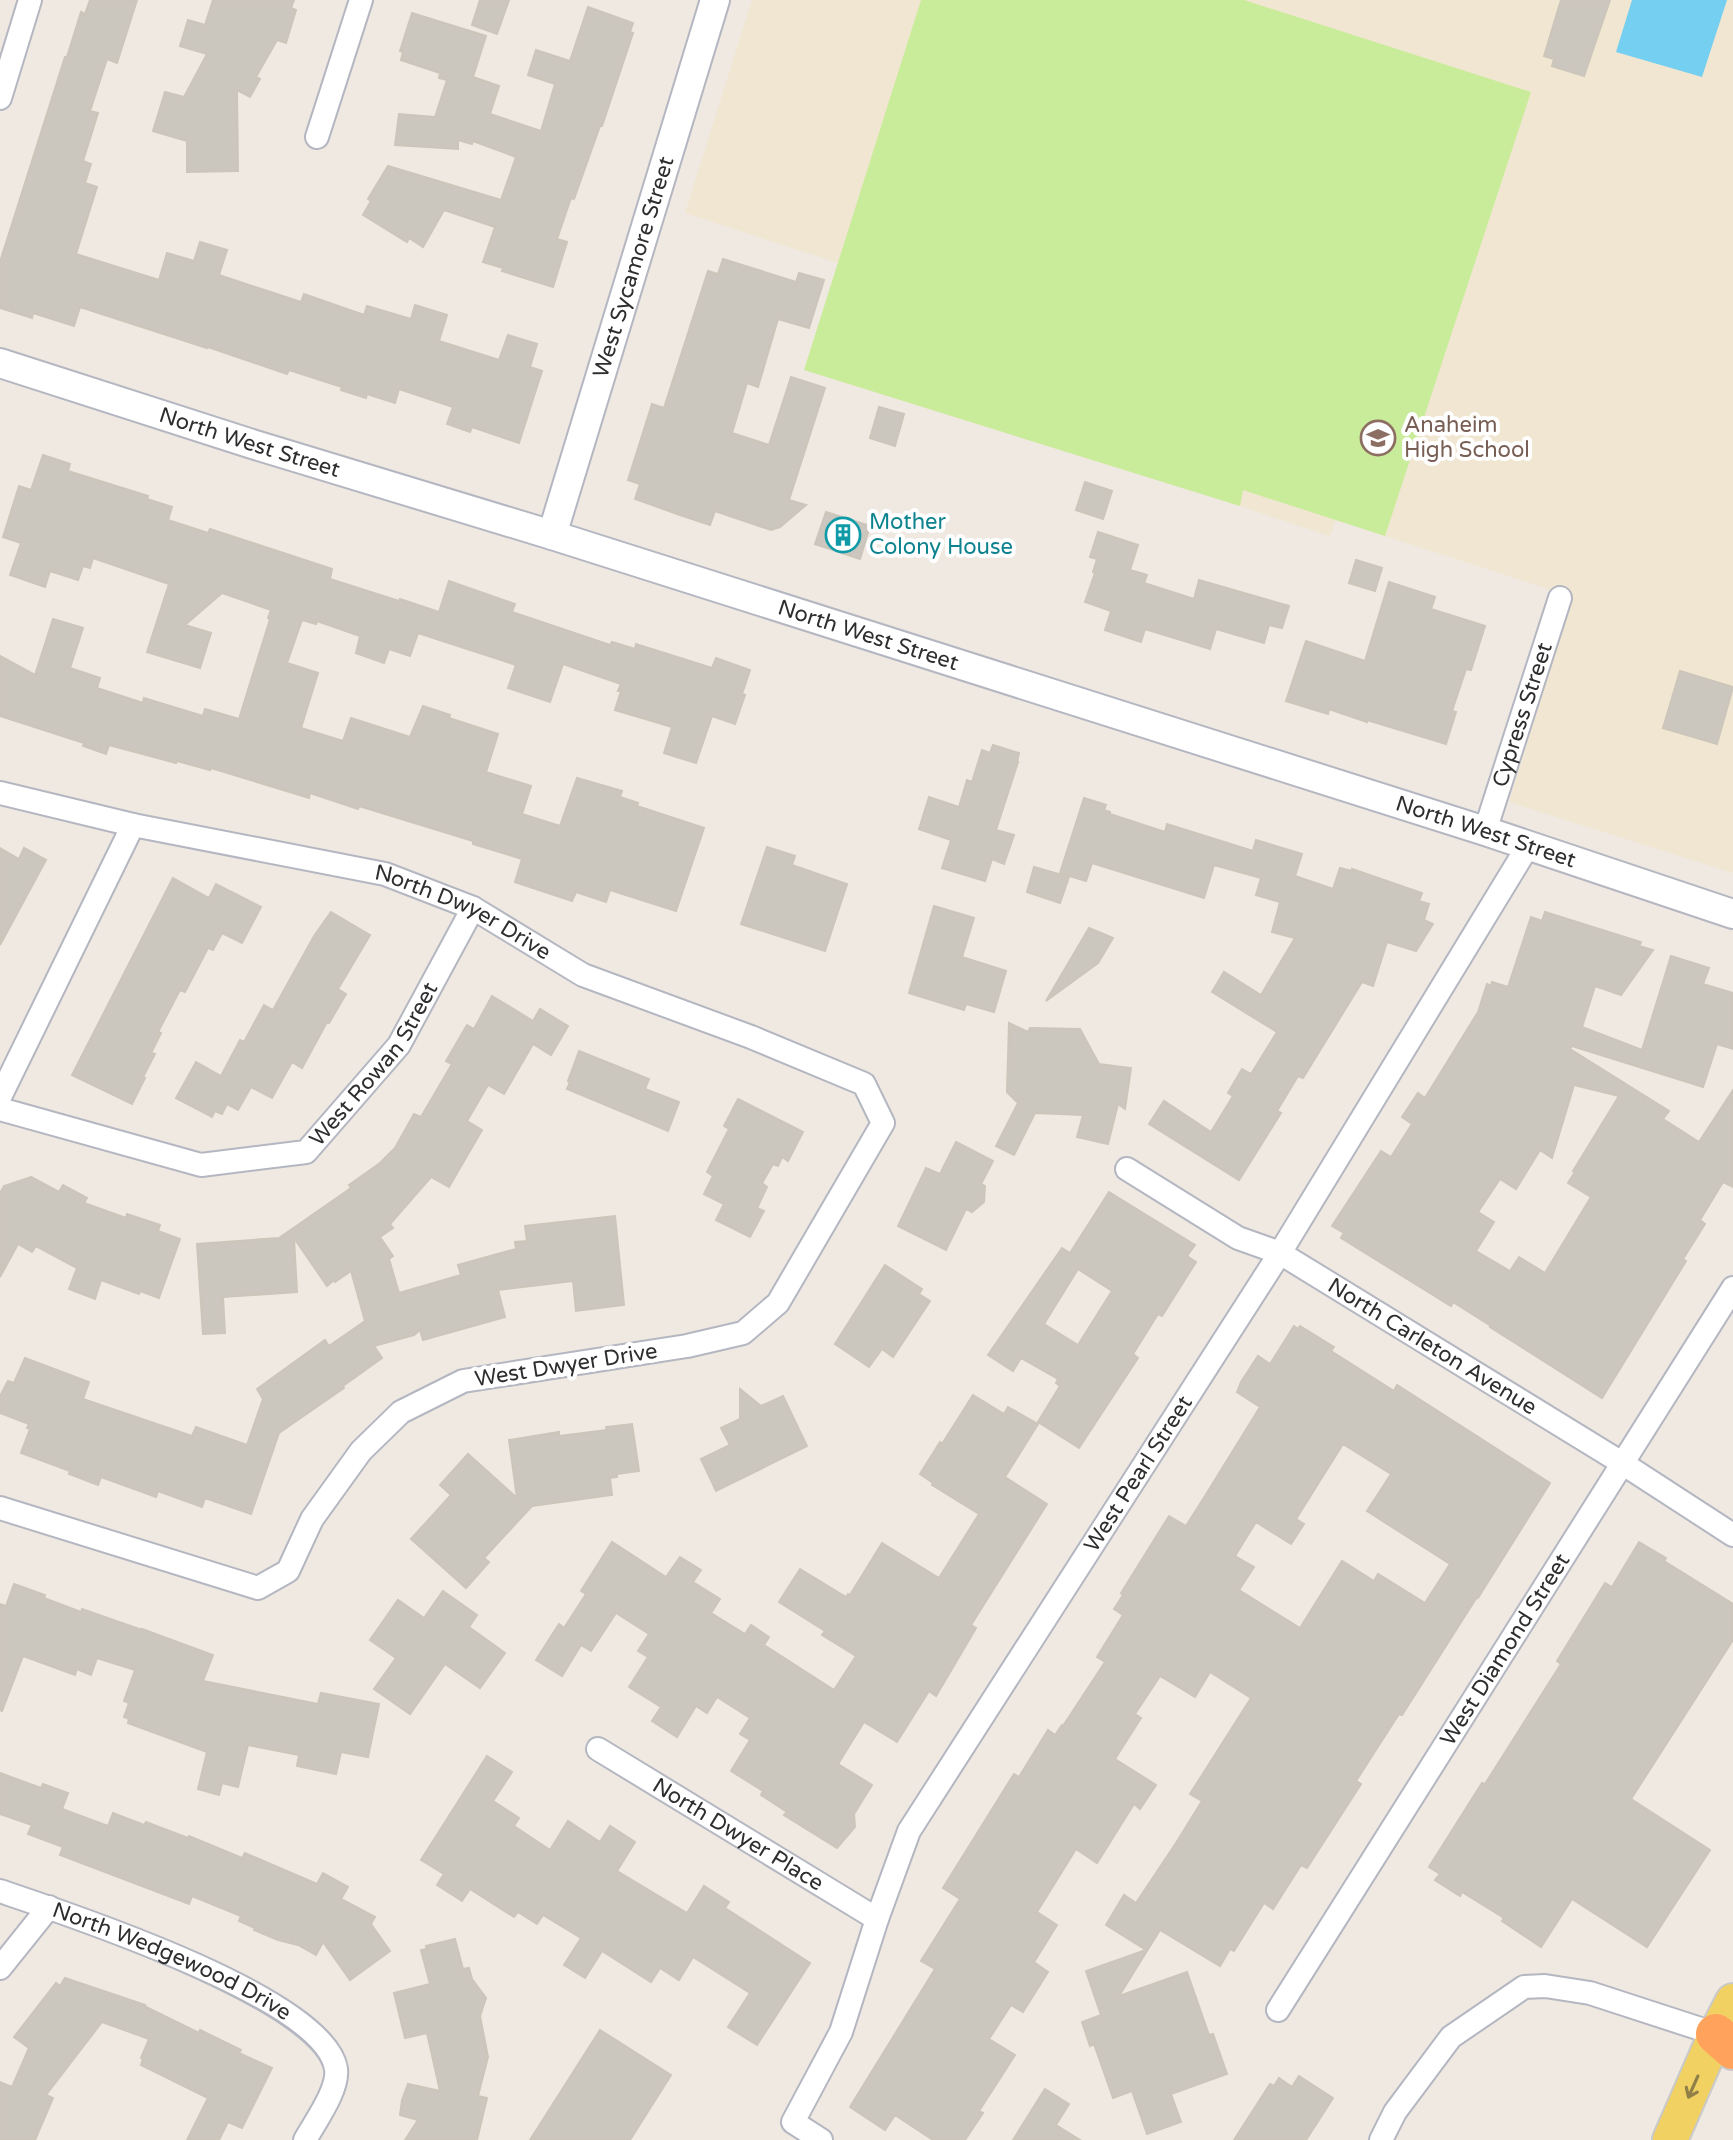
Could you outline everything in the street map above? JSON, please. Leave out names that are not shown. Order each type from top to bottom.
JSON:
[{"type":"main road","points":[[1670,2140],[1729,2030]]},
{"type":"street","points":[[0,98],[30,0]]},
{"type":"street","points":[[317,137],[361,0]]},
{"type":"street","name":"West Sycamore Street","points":[[552,535],[715,0]]},
{"type":"street","name":"North West Street","points":[[0,363],[1485,831],[1733,914]]},
{"type":"street","name":"Cypress Street","points":[[1485,831],[1560,598]]},
{"type":"street","name":"North Dwyer Drive","points":[[0,793],[133,825],[385,874],[473,908],[583,975],[751,1037],[864,1084],[883,1123]]},
{"type":"street","points":[[0,1097],[133,825]]},
{"type":"street","name":"West Pearl Street","points":[[821,2140],[793,2122],[841,2032],[909,1831],[1280,1253],[1528,846]]},
{"type":"street","name":"West Rowan Street","points":[[0,1109],[201,1165],[306,1152],[399,1045],[473,908]]},
{"type":"street","name":"West Dwyer Drive","points":[[0,1508],[258,1588],[288,1571],[312,1519],[361,1451],[401,1412],[463,1381],[687,1346],[743,1333],[778,1303],[883,1123]]},
{"type":"street","name":"North Carleton Avenue","points":[[1127,1169],[1238,1238],[1280,1253],[1622,1463],[1733,1535]]},
{"type":"street","name":"West Diamond Street","points":[[1278,2010],[1733,1288]]},
{"type":"street","name":"North Dwyer Place","points":[[598,1749],[877,1919]]},
{"type":"street","name":"North Wedgewood Drive","points":[[0,1891],[173,1953],[272,2003],[309,2029],[332,2053],[336,2083],[305,2140]]},
{"type":"street","points":[[0,1968],[49,1907]]},
{"type":"street","points":[[1381,2140],[1395,2112],[1451,2037],[1524,1987],[1545,1986],[1590,1993],[1729,2030]]},
{"type":"shaded area","name":"Anaheim High School","points":[[752,0],[1733,0],[1733,873],[1509,802],[1573,597],[1336,520],[1330,536],[804,370],[838,263],[685,213]]},
{"type":"green space","points":[[921,0],[1244,0],[1531,92],[1385,536],[1243,490],[1240,506],[804,370]]},
{"type":"water","points":[[1632,0],[1727,0],[1702,77],[1616,52]]},
{"type":"building","points":[[90,0],[137,0],[117,63],[107,59],[90,111],[98,113],[83,161],[91,164],[85,183],[97,187],[76,254],[159,280],[167,253],[194,261],[200,242],[227,250],[219,275],[301,302],[304,294],[364,315],[367,306],[411,319],[415,305],[447,315],[439,341],[499,360],[508,335],[537,344],[530,367],[542,371],[519,443],[472,427],[470,432],[447,424],[453,407],[399,389],[395,403],[367,394],[366,398],[289,370],[287,374],[80,307],[74,326],[33,313],[32,318],[0,308],[0,262],[65,57],[81,12],[85,14]]},
{"type":"building","points":[[213,0],[294,0],[291,8],[296,10],[286,43],[277,40],[256,77],[260,79],[250,97],[237,90],[238,171],[187,172],[187,141],[153,131],[165,92],[184,97],[207,54],[180,46],[188,20],[205,25]]},
{"type":"building","points":[[480,0],[509,0],[497,34],[472,25]]},
{"type":"building","points":[[1561,0],[1610,0],[1584,76],[1552,66],[1554,59],[1544,56]]},
{"type":"building","points":[[588,7],[633,23],[630,32],[633,33],[602,126],[557,239],[567,242],[553,287],[483,262],[495,227],[444,210],[423,247],[409,238],[407,242],[363,215],[371,201],[368,199],[388,166],[501,200],[516,157],[473,141],[472,144],[458,140],[458,149],[395,145],[399,114],[435,117],[447,80],[439,78],[440,73],[401,60],[403,52],[400,51],[412,13],[486,36],[473,77],[499,86],[490,114],[541,131],[555,84],[528,75],[536,50],[570,61]]},
{"type":"building","points":[[723,259],[796,282],[799,273],[824,280],[809,328],[778,319],[758,387],[747,383],[732,433],[769,445],[791,377],[825,388],[789,500],[806,505],[780,527],[771,530],[715,511],[710,525],[680,515],[635,499],[640,484],[628,480],[652,404],[664,408],[708,271],[718,274]]},
{"type":"building","points":[[879,407],[904,414],[895,446],[870,438]]},
{"type":"building","points":[[43,455],[70,464],[68,471],[148,496],[147,499],[172,507],[168,520],[208,533],[210,529],[332,569],[330,579],[399,601],[439,612],[449,581],[515,604],[512,612],[610,645],[612,642],[635,649],[636,644],[712,668],[716,658],[750,670],[735,724],[712,716],[696,763],[664,753],[672,727],[615,710],[621,684],[563,664],[550,702],[508,688],[516,665],[418,633],[410,656],[389,649],[384,663],[356,653],[360,636],[317,621],[316,624],[302,620],[287,663],[318,673],[301,728],[343,741],[351,718],[410,737],[423,706],[498,734],[486,772],[531,786],[522,814],[560,826],[577,778],[622,791],[620,797],[638,803],[637,806],[704,828],[676,911],[610,890],[606,902],[576,892],[572,901],[515,882],[522,859],[473,844],[473,841],[359,806],[358,809],[310,793],[309,798],[211,768],[176,763],[109,745],[106,754],[83,746],[84,743],[0,716],[0,656],[35,675],[53,619],[83,628],[70,668],[100,678],[97,688],[143,703],[144,698],[203,716],[205,709],[239,719],[270,619],[271,610],[222,593],[185,625],[211,633],[200,668],[147,652],[169,584],[93,558],[90,568],[83,566],[78,580],[50,571],[45,587],[10,575],[21,543],[3,537],[19,486],[31,490]]},
{"type":"building","points":[[1085,482],[1112,491],[1103,519],[1076,510]]},
{"type":"building","name":"Mother Colony House","points":[[826,512],[870,526],[860,559],[815,544]]},
{"type":"building","points":[[1098,532],[1138,545],[1130,570],[1147,575],[1144,583],[1194,599],[1199,580],[1289,606],[1282,628],[1269,625],[1264,643],[1216,629],[1210,649],[1145,629],[1141,642],[1105,630],[1111,611],[1085,602],[1095,573],[1097,559],[1090,557]]},
{"type":"building","points":[[1356,560],[1382,568],[1375,591],[1349,583]]},
{"type":"building","points":[[1389,582],[1435,597],[1431,609],[1485,626],[1471,670],[1466,669],[1452,711],[1456,712],[1446,744],[1329,709],[1328,714],[1286,701],[1306,641],[1365,661]]},
{"type":"building","points":[[1680,671],[1733,687],[1717,744],[1663,728]]},
{"type":"building","points":[[993,745],[1019,753],[996,830],[1014,835],[1004,864],[992,859],[985,881],[942,868],[951,840],[919,829],[929,797],[959,807],[967,780],[972,782],[982,750],[990,753]]},
{"type":"building","points":[[1084,798],[1106,805],[1104,810],[1110,814],[1165,832],[1167,824],[1253,851],[1256,840],[1302,854],[1295,876],[1333,889],[1340,868],[1352,869],[1422,893],[1419,901],[1429,904],[1424,920],[1433,924],[1416,951],[1387,942],[1373,986],[1362,982],[1303,1078],[1298,1076],[1277,1111],[1281,1113],[1239,1180],[1149,1124],[1164,1101],[1211,1132],[1233,1096],[1228,1093],[1242,1069],[1251,1074],[1277,1032],[1212,992],[1224,972],[1261,995],[1295,938],[1272,932],[1280,902],[1256,895],[1261,878],[1214,865],[1204,898],[1092,863],[1086,881],[1060,873]]},
{"type":"building","points":[[767,847],[795,856],[792,865],[847,884],[825,951],[741,924]]},
{"type":"building","points":[[0,848],[19,859],[24,848],[46,860],[0,945]]},
{"type":"building","points":[[1034,867],[1069,877],[1060,903],[1027,892]]},
{"type":"building","points":[[173,878],[209,898],[216,884],[261,907],[242,943],[222,933],[213,950],[208,948],[185,992],[180,990],[158,1032],[161,1033],[151,1053],[155,1054],[132,1104],[72,1075]]},
{"type":"building","points":[[934,906],[974,918],[962,957],[1006,971],[994,1012],[966,1004],[964,1010],[909,993]]},
{"type":"building","points":[[331,912],[370,935],[338,989],[346,994],[302,1068],[292,1062],[272,1098],[251,1087],[238,1110],[227,1104],[222,1114],[215,1111],[212,1117],[176,1098],[196,1062],[221,1076],[264,1005],[273,1010],[314,936]]},
{"type":"building","points":[[1545,912],[1641,942],[1639,946],[1653,950],[1621,995],[1595,986],[1582,1027],[1642,1050],[1671,956],[1709,968],[1703,984],[1733,993],[1733,1049],[1717,1044],[1703,1087],[1572,1046],[1570,1049],[1669,1111],[1663,1119],[1699,1142],[1733,1090],[1733,1187],[1723,1182],[1700,1220],[1705,1224],[1683,1259],[1686,1261],[1602,1398],[1453,1302],[1451,1306],[1341,1238],[1344,1233],[1332,1226],[1381,1151],[1391,1157],[1412,1124],[1402,1117],[1418,1093],[1425,1098],[1478,1012],[1487,984],[1491,986],[1492,982],[1508,987],[1531,917],[1542,921]],"holes":[[[1574,1085],[1619,1096],[1573,1171],[1568,1183],[1591,1197],[1545,1273],[1519,1257],[1510,1271],[1476,1251],[1494,1222],[1478,1212],[1500,1179],[1516,1189],[1540,1150],[1552,1158]]]},
{"type":"building","points":[[1089,928],[1113,938],[1098,963],[1046,1001]]},
{"type":"building","points":[[492,996],[533,1021],[540,1009],[568,1026],[551,1055],[533,1044],[504,1094],[488,1085],[467,1121],[482,1130],[449,1187],[431,1177],[390,1224],[393,1228],[380,1237],[393,1256],[389,1259],[399,1293],[461,1275],[458,1265],[516,1249],[515,1242],[527,1241],[525,1226],[615,1216],[624,1305],[576,1311],[573,1281],[498,1290],[505,1317],[423,1340],[420,1330],[414,1335],[374,1346],[382,1358],[279,1433],[251,1514],[205,1498],[202,1507],[158,1491],[156,1497],[101,1477],[98,1485],[21,1453],[29,1424],[0,1413],[0,1396],[8,1381],[14,1383],[25,1358],[89,1382],[83,1399],[192,1436],[196,1427],[247,1445],[263,1399],[257,1389],[325,1340],[329,1346],[365,1321],[351,1271],[327,1286],[294,1238],[297,1292],[223,1297],[225,1333],[203,1334],[197,1244],[279,1238],[351,1188],[349,1185],[395,1148],[414,1114],[421,1117],[452,1064],[446,1061],[467,1025],[474,1029]]},
{"type":"building","points":[[1009,1023],[1028,1032],[1030,1028],[1080,1029],[1099,1064],[1131,1068],[1125,1109],[1118,1104],[1108,1144],[1077,1137],[1083,1115],[1035,1113],[1014,1155],[996,1146],[1018,1103],[1007,1092]]},
{"type":"building","points":[[579,1051],[649,1079],[645,1089],[679,1102],[668,1131],[567,1089]]},
{"type":"building","points":[[738,1099],[803,1132],[788,1161],[782,1157],[778,1166],[773,1164],[762,1183],[767,1187],[757,1208],[764,1211],[750,1237],[716,1220],[724,1204],[704,1194],[713,1176],[707,1172],[729,1129],[724,1126]]},
{"type":"building","points":[[956,1142],[993,1161],[981,1184],[985,1186],[984,1202],[972,1212],[966,1209],[946,1250],[898,1226],[926,1168],[940,1174]]},
{"type":"building","points":[[31,1177],[59,1192],[63,1185],[87,1198],[84,1203],[126,1218],[127,1214],[160,1225],[158,1231],[180,1239],[159,1298],[101,1280],[95,1299],[69,1289],[77,1268],[36,1246],[32,1252],[18,1244],[0,1277],[0,1193],[4,1186]]},
{"type":"building","points":[[1109,1192],[1195,1245],[1187,1256],[1196,1262],[1162,1316],[1158,1314],[1133,1354],[1138,1358],[1079,1448],[1038,1422],[1060,1386],[1056,1383],[1058,1379],[1021,1358],[1013,1371],[988,1355],[1062,1248],[1070,1253]],"holes":[[[1078,1269],[1112,1291],[1078,1345],[1044,1324]]]},
{"type":"building","points":[[885,1265],[922,1289],[919,1294],[930,1301],[893,1357],[882,1349],[869,1367],[835,1344]]},
{"type":"building","points":[[1294,1326],[1298,1329],[1300,1326],[1334,1347],[1331,1351],[1394,1391],[1397,1385],[1550,1483],[1402,1715],[1399,1714],[1356,1781],[1361,1784],[1307,1868],[1301,1865],[1273,1909],[1264,1903],[1234,1951],[1230,1949],[1220,1966],[1160,1930],[1119,1996],[1187,1972],[1209,2035],[1213,2034],[1227,2074],[1171,2094],[1181,2122],[1147,2134],[1132,2091],[1113,2098],[1094,2044],[1090,2046],[1082,2022],[1101,2015],[1086,1971],[1146,1950],[1106,1925],[1124,1895],[1136,1903],[1176,1843],[1202,1801],[1190,1794],[1251,1698],[1210,1672],[1195,1697],[1160,1676],[1135,1714],[1141,1718],[1115,1759],[1156,1785],[1140,1809],[1134,1804],[1097,1863],[1076,1849],[1037,1912],[1057,1925],[1034,1962],[1048,1972],[1023,2012],[1011,2005],[989,2039],[1015,2055],[979,2111],[983,2113],[965,2140],[933,2140],[895,2115],[885,2130],[850,2107],[935,1969],[921,1961],[960,1899],[943,1888],[1014,1774],[1019,1777],[1048,1730],[1055,1735],[1063,1726],[1105,1662],[1097,1657],[1123,1615],[1114,1609],[1123,1595],[1121,1593],[1169,1516],[1186,1526],[1260,1407],[1237,1392],[1241,1382],[1258,1356],[1270,1364]],"holes":[[[1343,1444],[1391,1474],[1367,1511],[1450,1564],[1425,1603],[1378,1574],[1374,1581],[1342,1561],[1300,1628],[1239,1590],[1254,1567],[1235,1556],[1256,1522],[1291,1544],[1304,1524],[1296,1519]]]},
{"type":"building","points":[[740,1389],[761,1406],[783,1396],[807,1446],[716,1491],[701,1459],[730,1445],[721,1428],[740,1419]]},
{"type":"building","points":[[973,1395],[1004,1414],[1008,1407],[1038,1424],[1005,1477],[1047,1504],[971,1625],[976,1628],[936,1696],[929,1691],[897,1742],[864,1722],[838,1764],[872,1785],[854,1814],[855,1827],[837,1848],[784,1815],[787,1812],[761,1795],[763,1791],[731,1771],[750,1740],[740,1734],[750,1718],[717,1697],[707,1713],[696,1706],[677,1737],[652,1721],[661,1707],[629,1687],[648,1657],[638,1651],[649,1634],[616,1613],[591,1651],[581,1645],[562,1676],[536,1660],[559,1624],[564,1628],[586,1594],[581,1591],[612,1542],[666,1577],[680,1557],[701,1570],[693,1582],[720,1599],[711,1613],[745,1634],[751,1625],[769,1637],[764,1645],[834,1690],[856,1656],[822,1635],[825,1631],[779,1602],[800,1569],[846,1597],[850,1595],[882,1543],[939,1578],[979,1514],[920,1474]]},
{"type":"building","points":[[632,1424],[639,1471],[610,1478],[612,1495],[532,1506],[484,1558],[489,1562],[466,1588],[411,1539],[451,1495],[440,1485],[468,1454],[517,1498],[509,1440],[559,1432],[559,1436],[607,1430],[606,1427]]},
{"type":"building","points":[[1639,1542],[1733,1604],[1733,1640],[1631,1799],[1710,1850],[1647,1947],[1572,1899],[1541,1947],[1502,1921],[1504,1918],[1462,1892],[1460,1896],[1435,1880],[1440,1874],[1429,1867],[1561,1664],[1557,1661],[1605,1583],[1612,1587]]},
{"type":"building","points":[[14,1584],[81,1612],[82,1609],[213,1655],[203,1681],[318,1704],[321,1693],[379,1704],[368,1757],[341,1752],[336,1774],[297,1766],[299,1755],[248,1745],[238,1787],[222,1783],[219,1795],[198,1789],[207,1752],[128,1723],[129,1719],[124,1717],[129,1703],[124,1701],[135,1670],[97,1658],[91,1675],[77,1669],[75,1675],[23,1656],[2,1711],[0,1604],[6,1606]]},
{"type":"building","points":[[443,1591],[477,1615],[469,1627],[505,1653],[480,1688],[445,1664],[410,1714],[374,1689],[396,1658],[370,1640],[398,1600],[424,1618]]},
{"type":"building","points":[[487,1756],[512,1772],[493,1801],[519,1818],[514,1826],[550,1850],[568,1821],[600,1842],[610,1826],[635,1842],[617,1871],[687,1913],[704,1886],[729,1902],[725,1908],[810,1963],[757,2045],[728,2027],[750,1993],[693,1957],[679,1980],[660,1968],[651,1982],[602,1951],[585,1978],[564,1965],[581,1938],[543,1915],[537,1924],[518,1912],[514,1917],[470,1889],[462,1901],[437,1885],[444,1874],[421,1860]]},
{"type":"building","points":[[0,1773],[41,1788],[43,1784],[68,1793],[62,1809],[108,1826],[113,1813],[144,1825],[146,1822],[189,1836],[242,1858],[245,1853],[317,1884],[323,1873],[348,1887],[341,1899],[375,1917],[371,1924],[390,1951],[350,1980],[323,1942],[316,1955],[298,1945],[254,1930],[239,1921],[241,1916],[192,1896],[189,1904],[60,1855],[63,1847],[28,1834],[32,1825],[0,1814]]},
{"type":"building","points":[[455,1939],[463,1969],[469,1968],[472,1979],[486,1998],[480,2016],[488,2057],[478,2096],[487,2098],[477,2140],[405,2140],[418,2120],[400,2115],[408,2084],[440,2091],[427,2033],[405,2038],[394,1993],[430,1984],[421,1950]]},
{"type":"building","points":[[65,1978],[145,2005],[272,2068],[242,2128],[228,2122],[219,2140],[187,2140],[208,2098],[141,2065],[149,2039],[102,2022],[46,2095],[53,2098],[35,2140],[0,2140],[0,2082],[12,2087],[29,2048],[14,2037],[56,1983],[60,1986]]},
{"type":"building","points":[[600,2030],[671,2075],[630,2140],[530,2140]]},
{"type":"building","points":[[1299,2076],[1333,2098],[1306,2140],[1234,2140],[1270,2084],[1274,2086],[1279,2078],[1292,2087]]},
{"type":"building","points":[[1045,2089],[1069,2104],[1056,2125],[1080,2140],[1013,2140]]},
{"type":"place","name":"Anaheim High School","points":[[1378,438]]},
{"type":"place","name":"Mother Colony House","points":[[843,535]]}]
